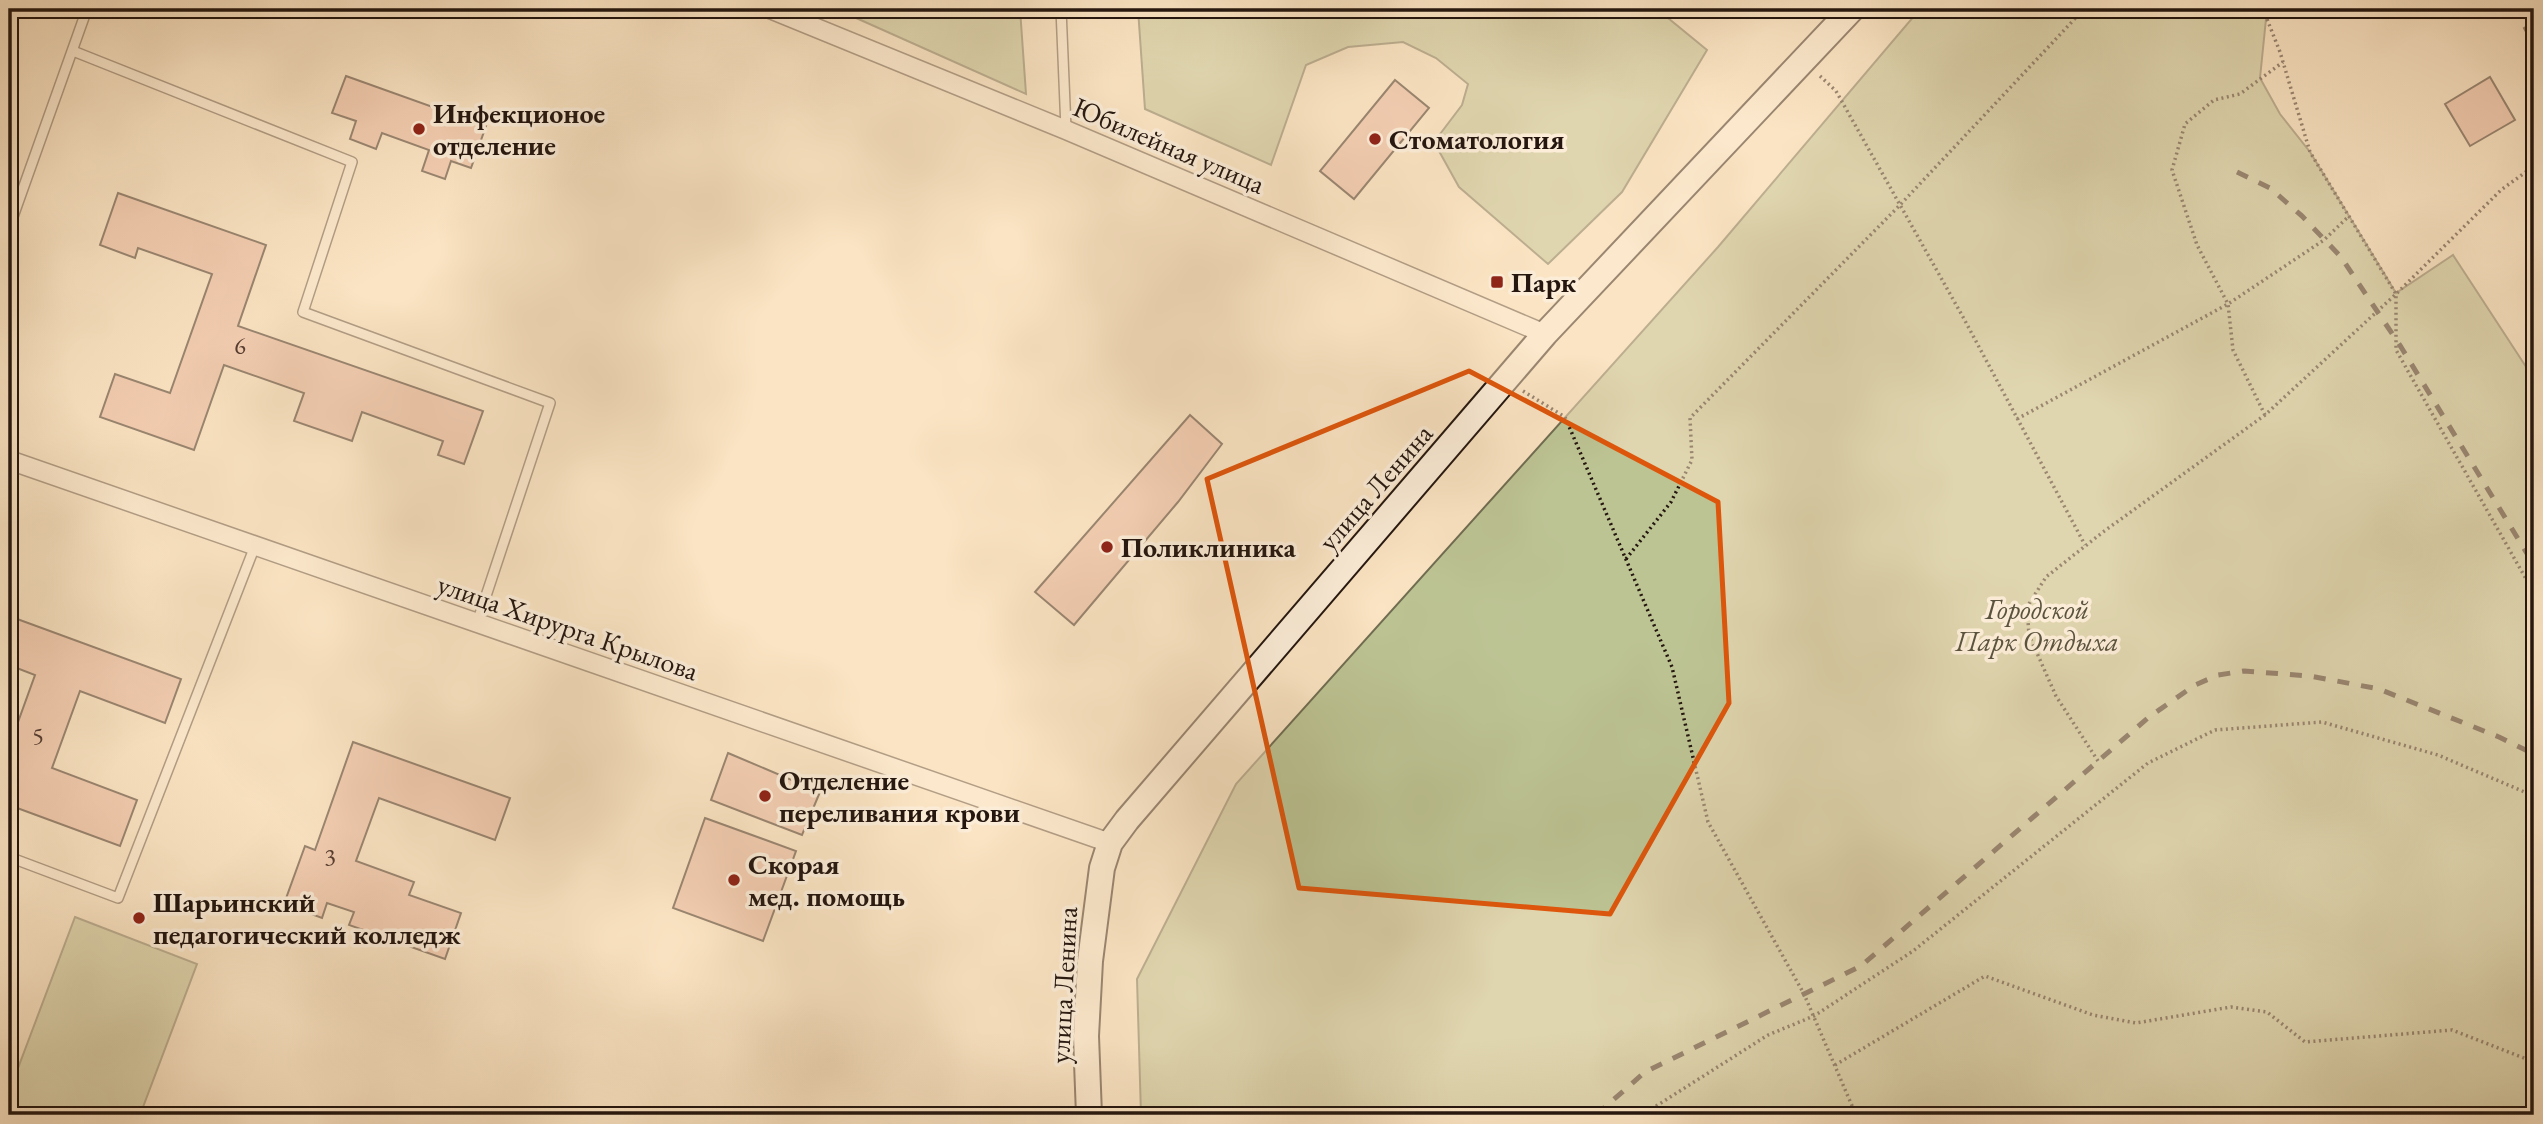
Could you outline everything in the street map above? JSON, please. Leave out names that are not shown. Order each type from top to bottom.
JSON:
[{"type":"street","name":"Юбилейная улица","points":[[770,9],[1066,130],[1545,334]]},
{"type":"street","name":"улица Ленина","points":[[1088,1115],[1086,1036],[1090,961],[1102,868],[1110,843],[1136,809],[1545,334],[1852,9]]},
{"type":"street","name":"улица Хирурга Крылова","points":[[9,460],[1110,843]]},
{"type":"lane","points":[[9,228],[87,9]]},
{"type":"lane","points":[[1061,9],[1066,130]]},
{"type":"lane","points":[[73,51],[352,162],[303,312],[550,403],[477,623]]},
{"type":"lane","points":[[9,857],[118,898],[165,784],[255,546]]},
{"type":"path","points":[[1626,559],[1671,502],[1692,460],[1690,418],[1900,205],[2084,9]]},
{"type":"path","points":[[2263,9],[2311,152],[2396,294],[2396,349],[2534,593]]},
{"type":"path","points":[[1804,60],[1836,91],[2085,545]]},
{"type":"path","points":[[2265,415],[2233,350],[2228,304],[2197,245],[2172,170],[2185,124],[2214,100],[2240,94],[2283,62]]},
{"type":"path","points":[[2098,761],[2056,696],[2029,635],[2027,607],[2046,577],[2085,545],[2265,415],[2396,294],[2501,190],[2534,166]]},
{"type":"path","points":[[2017,419],[2228,304],[2324,240],[2349,216]]},
{"type":"path","points":[[1507,380],[1566,417],[1671,667],[1708,822],[1804,994],[1856,1115]]},
{"type":"path","points":[[1642,1115],[1768,1035],[1814,1016],[1913,951],[2148,764],[2215,730],[2322,722],[2438,755],[2534,796]]},
{"type":"path","points":[[1835,1065],[1985,976],[2092,1015],[2136,1023],[2231,1007],[2267,1012],[2305,1042],[2452,1030],[2534,1062]]},
{"type":"highlighted area","points":[[1469,371],[1718,502],[1729,703],[1610,914],[1299,888],[1207,479]]},
{"type":"green space","points":[[836,9],[1020,9],[1026,94]]},
{"type":"green space","points":[[1138,9],[1657,9],[1707,50],[1622,192],[1548,264],[1459,187],[1434,142],[1462,105],[1468,84],[1436,58],[1403,42],[1348,47],[1306,65],[1271,165],[1145,109]]},
{"type":"green space","name":"Городской Парк Отдыха","points":[[1920,9],[2267,9],[2260,78],[2280,114],[2310,152],[2396,293],[2453,255],[2534,379],[2534,1115],[1141,1115],[1137,979],[1236,784],[1718,247]]},
{"type":"green space","points":[[75,917],[197,964],[140,1115],[9,1115],[9,1092]]},
{"type":"building","points":[[2534,22],[2534,47],[2524,28]]},
{"type":"building","name":"Инфекционое отделение","points":[[346,76],[486,126],[471,168],[451,161],[445,179],[422,171],[429,150],[382,133],[376,149],[350,139],[356,121],[332,113]]},
{"type":"building","points":[[2490,77],[2515,120],[2470,146],[2445,104]]},
{"type":"building","name":"Стоматология","points":[[1395,80],[1429,108],[1354,199],[1320,171]]},
{"type":"building","points":[[118,193],[266,245],[238,326],[483,411],[464,464],[438,455],[443,441],[362,412],[352,441],[294,421],[304,393],[224,365],[194,450],[100,417],[115,374],[170,393],[212,274],[138,248],[135,258],[100,245]]},
{"type":"building","name":"Поликлиника","points":[[1190,415],[1222,444],[1178,502],[1074,625],[1035,592]]},
{"type":"building","points":[[9,616],[181,679],[165,723],[80,691],[52,768],[137,800],[120,846],[9,805],[9,747],[35,675],[9,665]]},
{"type":"building","points":[[353,742],[510,798],[495,840],[379,798],[356,861],[414,882],[409,895],[461,913],[445,959],[349,925],[354,912],[327,903],[322,918],[284,904],[305,846],[315,850]]},
{"type":"building","name":"Отделение переливания крови","points":[[728,753],[820,792],[802,835],[711,800]]},
{"type":"building","name":"Скорая мед. помощь","points":[[705,818],[796,851],[763,941],[673,908]]},
{"type":"railway","points":[[2237,172],[2270,188],[2302,216],[2341,257],[2401,347],[2534,565]]},
{"type":"railway","points":[[1596,1115],[1645,1072],[1861,966],[2149,717],[2195,685],[2218,675],[2244,671],[2310,676],[2379,689],[2499,737],[2534,754]]},
{"type":"place","name":"Инфекционое отделение","points":[[419,129]]},
{"type":"place","name":"Стоматология","points":[[1375,139]]},
{"type":"place","name":"Парк","points":[[1497,282]]},
{"type":"place","name":"Поликлиника","points":[[1107,547]]},
{"type":"place","name":"Отделение переливания крови","points":[[765,796]]},
{"type":"place","name":"Скорая мед. помощь","points":[[734,880]]},
{"type":"place","name":"Шарьинский педагогический колледж","points":[[139,918]]}]
